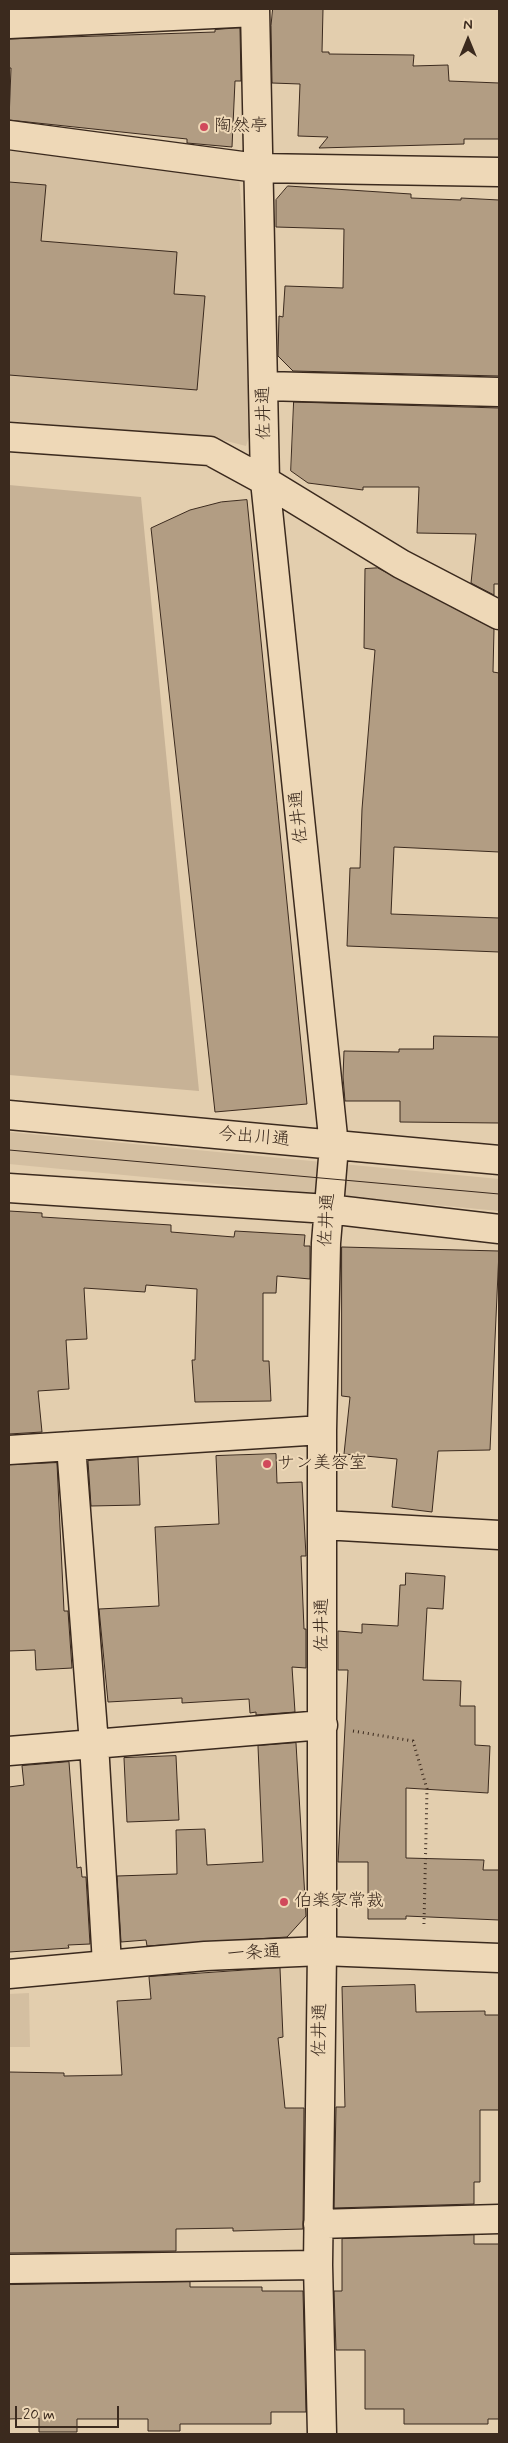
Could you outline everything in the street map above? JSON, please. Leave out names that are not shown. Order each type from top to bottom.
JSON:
[{"type":"street","points":[[9,24],[255,10]]},
{"type":"street","name":"佐井通","points":[[255,10],[265,481],[334,1146],[328,1209],[322,1430],[322,1951],[318,2224],[322,2434]]},
{"type":"street","points":[[9,135],[258,168],[499,172]]},
{"type":"street","points":[[264,386],[499,392]]},
{"type":"street","points":[[9,437],[210,451],[265,481],[401,564],[499,615]]},
{"type":"street","name":"今出川通","points":[[9,1115],[499,1160]]},
{"type":"street","points":[[9,1188],[328,1209],[499,1229]]},
{"type":"street","points":[[9,1450],[322,1430]]},
{"type":"street","points":[[71,1446],[94,1744],[107,1964]]},
{"type":"street","points":[[323,1525],[499,1535]]},
{"type":"street","points":[[9,1751],[323,1726]]},
{"type":"street","name":"一条通","points":[[9,1974],[205,1956],[322,1951],[499,1958]]},
{"type":"street","points":[[318,2224],[499,2219]]},
{"type":"street","points":[[9,2269],[318,2265]]},
{"type":"path","points":[[323,1726],[413,1740],[427,1789],[423,1955]]},
{"type":"shaded area","points":[[9,150],[239,177],[247,267],[252,428],[246,446],[211,437],[9,421]]},
{"type":"shaded area","points":[[9,485],[141,497],[199,1091],[9,1075]]},
{"type":"shaded area","points":[[9,1132],[499,1179],[499,1211],[9,1164]]},
{"type":"shaded area","points":[[29,1993],[30,2047],[9,2047],[9,1994]]},
{"type":"building","points":[[273,9],[323,9],[322,52],[329,52],[329,54],[414,55],[413,66],[448,65],[449,81],[499,83],[499,139],[464,139],[464,144],[319,148],[328,137],[298,136],[300,84],[272,83],[271,26]]},
{"type":"building","points":[[240,28],[241,81],[235,81],[232,147],[187,143],[187,139],[9,120],[11,68],[9,68],[9,39],[215,32],[215,30]]},
{"type":"building","points":[[9,182],[46,185],[41,241],[177,252],[174,294],[205,296],[197,390],[9,375]]},
{"type":"building","points":[[288,186],[411,194],[411,198],[499,200],[499,376],[293,371],[278,356],[279,316],[283,317],[285,286],[343,288],[344,229],[276,227],[276,200]]},
{"type":"building","points":[[294,402],[499,408],[499,584],[494,584],[494,595],[471,583],[476,534],[417,533],[419,487],[363,487],[363,490],[308,483],[291,471]]},
{"type":"building","points":[[247,500],[307,1104],[215,1112],[151,528],[190,510],[221,502]]},
{"type":"building","points":[[378,568],[494,629],[493,672],[499,673],[499,852],[394,847],[391,914],[499,918],[499,952],[347,946],[350,868],[360,868],[362,809],[375,650],[364,648],[365,569]]},
{"type":"building","points":[[434,1036],[499,1037],[499,1123],[400,1122],[400,1101],[345,1101],[343,1077],[344,1051],[399,1052],[399,1049],[433,1049]]},
{"type":"building","points":[[9,1211],[42,1213],[42,1217],[171,1225],[171,1232],[234,1237],[235,1231],[305,1235],[304,1246],[310,1246],[310,1279],[277,1276],[276,1293],[263,1293],[263,1361],[269,1361],[271,1401],[195,1402],[192,1360],[195,1360],[197,1289],[146,1285],[145,1292],[84,1288],[87,1339],[66,1340],[69,1389],[38,1391],[42,1432],[9,1434]]},
{"type":"building","points":[[342,1247],[499,1251],[490,1450],[438,1451],[432,1512],[392,1507],[397,1459],[344,1454],[350,1397],[342,1396]]},
{"type":"building","points":[[276,1454],[277,1483],[302,1482],[306,1556],[301,1556],[304,1629],[306,1629],[306,1668],[292,1667],[295,1712],[256,1715],[256,1712],[250,1713],[249,1699],[182,1703],[182,1698],[108,1702],[99,1609],[159,1606],[155,1527],[219,1524],[216,1456]]},
{"type":"building","points":[[138,1457],[140,1505],[91,1506],[88,1461]]},
{"type":"building","points":[[57,1463],[64,1611],[68,1611],[72,1668],[36,1670],[35,1650],[9,1651],[9,1465]]},
{"type":"building","points":[[406,1573],[445,1576],[443,1609],[427,1608],[423,1680],[461,1681],[460,1706],[475,1706],[475,1745],[490,1746],[488,1793],[406,1788],[406,1858],[484,1860],[483,1870],[499,1870],[499,1920],[406,1916],[406,1919],[368,1919],[368,1862],[338,1862],[348,1670],[338,1670],[338,1631],[362,1633],[362,1624],[398,1626],[400,1585],[405,1585]]},
{"type":"building","points":[[296,1743],[306,1916],[287,1937],[147,1946],[146,1940],[121,1942],[117,1876],[177,1874],[176,1830],[205,1829],[207,1865],[263,1862],[258,1746]]},
{"type":"building","points":[[176,1756],[179,1820],[127,1822],[124,1758]]},
{"type":"building","points":[[69,1762],[77,1868],[81,1867],[82,1877],[86,1877],[90,1944],[68,1945],[69,1948],[9,1952],[9,1787],[24,1785],[22,1766]]},
{"type":"building","points":[[280,1968],[283,2037],[278,2038],[285,2108],[304,2108],[303,2229],[233,2231],[233,2228],[176,2229],[176,2251],[9,2253],[9,2072],[64,2073],[64,2076],[122,2075],[117,2001],[151,1999],[149,1977]]},
{"type":"building","points":[[415,1985],[416,2012],[485,2011],[485,2015],[499,2015],[499,2110],[480,2110],[480,2182],[474,2182],[474,2204],[334,2208],[336,2107],[345,2107],[342,1987]]},
{"type":"building","points":[[474,2235],[474,2244],[499,2244],[499,2419],[488,2419],[488,2424],[404,2424],[404,2409],[365,2409],[365,2350],[336,2350],[334,2291],[342,2291],[342,2239]]},
{"type":"building","points":[[190,2282],[190,2287],[262,2287],[262,2291],[303,2291],[306,2412],[271,2412],[271,2424],[180,2424],[180,2431],[148,2431],[148,2419],[77,2419],[77,2432],[39,2432],[39,2418],[9,2419],[9,2285]]},
{"type":"tram line","points":[[9,1150],[499,1194]]},
{"type":"place","name":"陶然亭","points":[[204,127]]},
{"type":"place","name":"サン美容室","points":[[267,1464]]},
{"type":"place","name":"伯楽家常裁","points":[[284,1902]]}]
